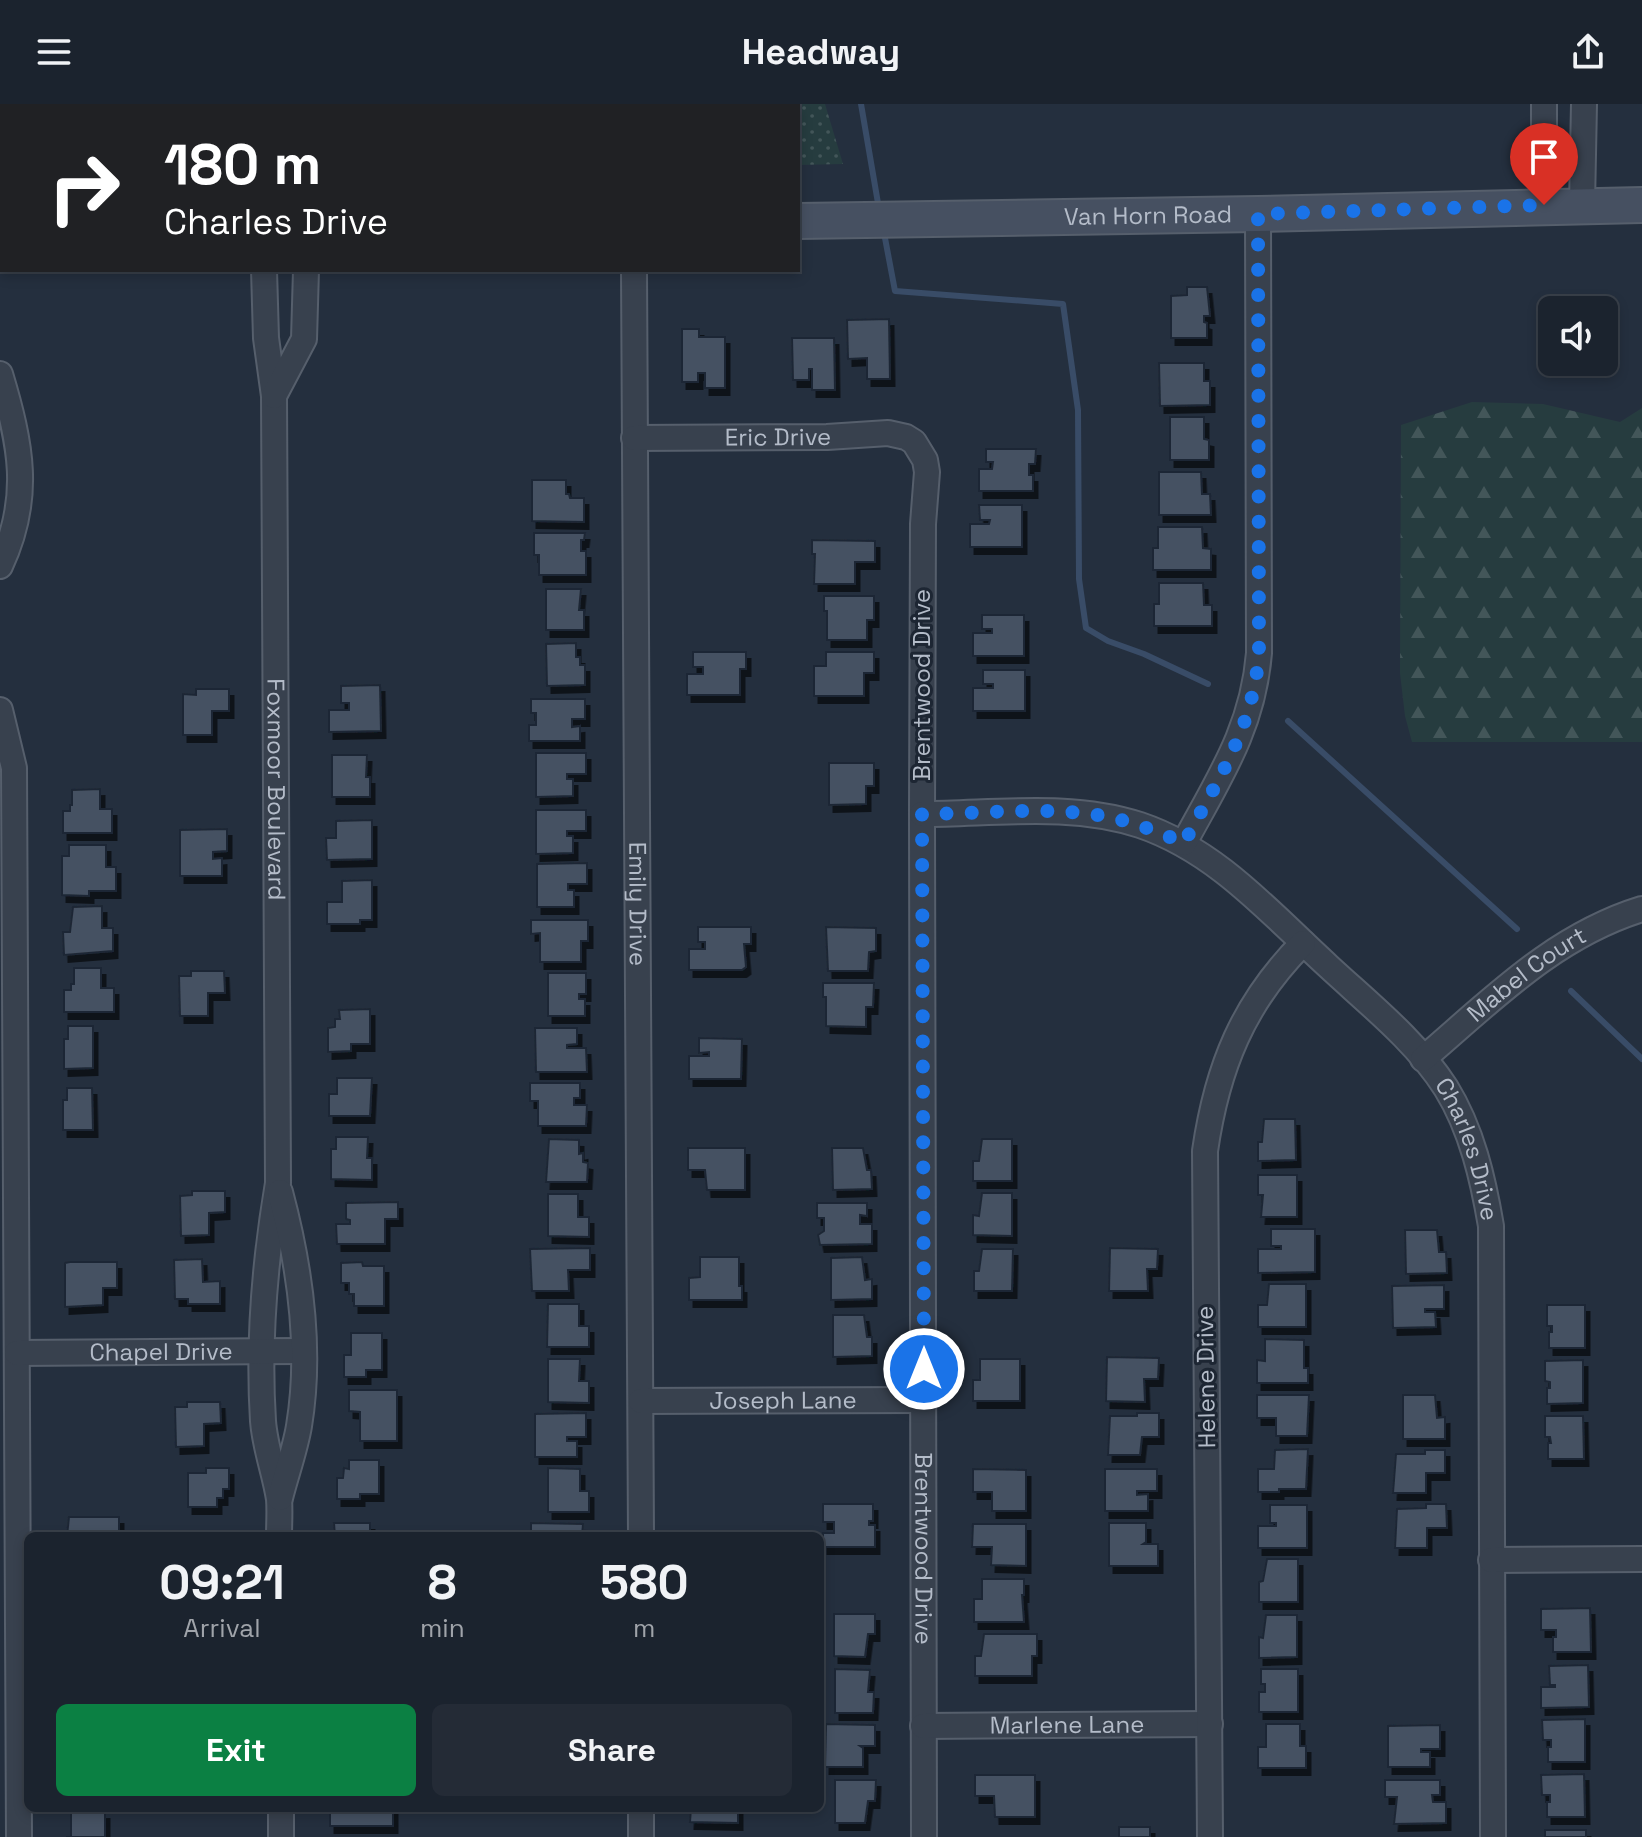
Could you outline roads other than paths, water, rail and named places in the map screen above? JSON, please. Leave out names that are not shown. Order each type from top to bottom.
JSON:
[{"type":"main road","name":"Van Horn Road","points":[[800,221],[1642,205]]},
{"type":"street","points":[[1544,104],[1544,205]]},
{"type":"street","points":[[1582,204],[1584,104]]},
{"type":"street","points":[[1184,843],[1241,737],[1257,681],[1258,214]]},
{"type":"street","name":"Foxmoor Boulevard","points":[[264,272],[266,338],[274,396],[278,1183],[271,1222],[261,1352],[263,1425],[279,1500],[279,1532]]},
{"type":"street","name":"Foxmoor Boulevard","points":[[274,396],[304,339],[306,272]]},
{"type":"street","name":"Emily Drive","points":[[634,272],[641,1532]]},
{"type":"street","points":[[0,374],[16,426],[22,487],[10,545],[0,566]]},
{"type":"street","name":"Eric Drive","points":[[634,438],[827,437],[888,433],[906,437],[918,447]]},
{"type":"street","name":"Brentwood Drive","points":[[918,447],[927,472],[923,524],[922,814],[924,1837]]},
{"type":"street","points":[[0,710],[14,768],[19,1837]]},
{"type":"street","name":"Charles Drive","points":[[922,814],[1089,814],[1138,825],[1184,843],[1237,881],[1397,1030],[1446,1088],[1463,1119],[1483,1179],[1491,1226],[1493,1837]]},
{"type":"street","name":"Mabel Court","points":[[1423,1059],[1542,958],[1591,928],[1642,909]]},
{"type":"street","name":"Helene Drive","points":[[1210,1837],[1205,1151],[1218,1081],[1235,1036],[1257,998],[1303,943]]},
{"type":"street","name":"Foxmoor Boulevard","points":[[278,1183],[294,1243],[302,1299],[304,1351],[298,1428],[279,1500]]},
{"type":"street","name":"Chapel Drive","points":[[17,1353],[304,1351]]},
{"type":"street","name":"Joseph Lane","points":[[641,1401],[924,1400]]},
{"type":"street","points":[[1491,1560],[1642,1559]]},
{"type":"street","name":"Marlene Lane","points":[[923,1726],[1210,1724]]},
{"type":"street","points":[[281,1812],[281,1837]]},
{"type":"street","points":[[641,1812],[641,1837]]},
{"type":"waterway","points":[[861,104],[879,209]]},
{"type":"waterway","points":[[885,238],[895,291],[1063,304],[1078,410],[1079,579],[1086,628],[1108,641],[1208,684]]},
{"type":"waterway","points":[[1288,721],[1517,929]]},
{"type":"waterway","points":[[1571,991],[1642,1059]]}]
